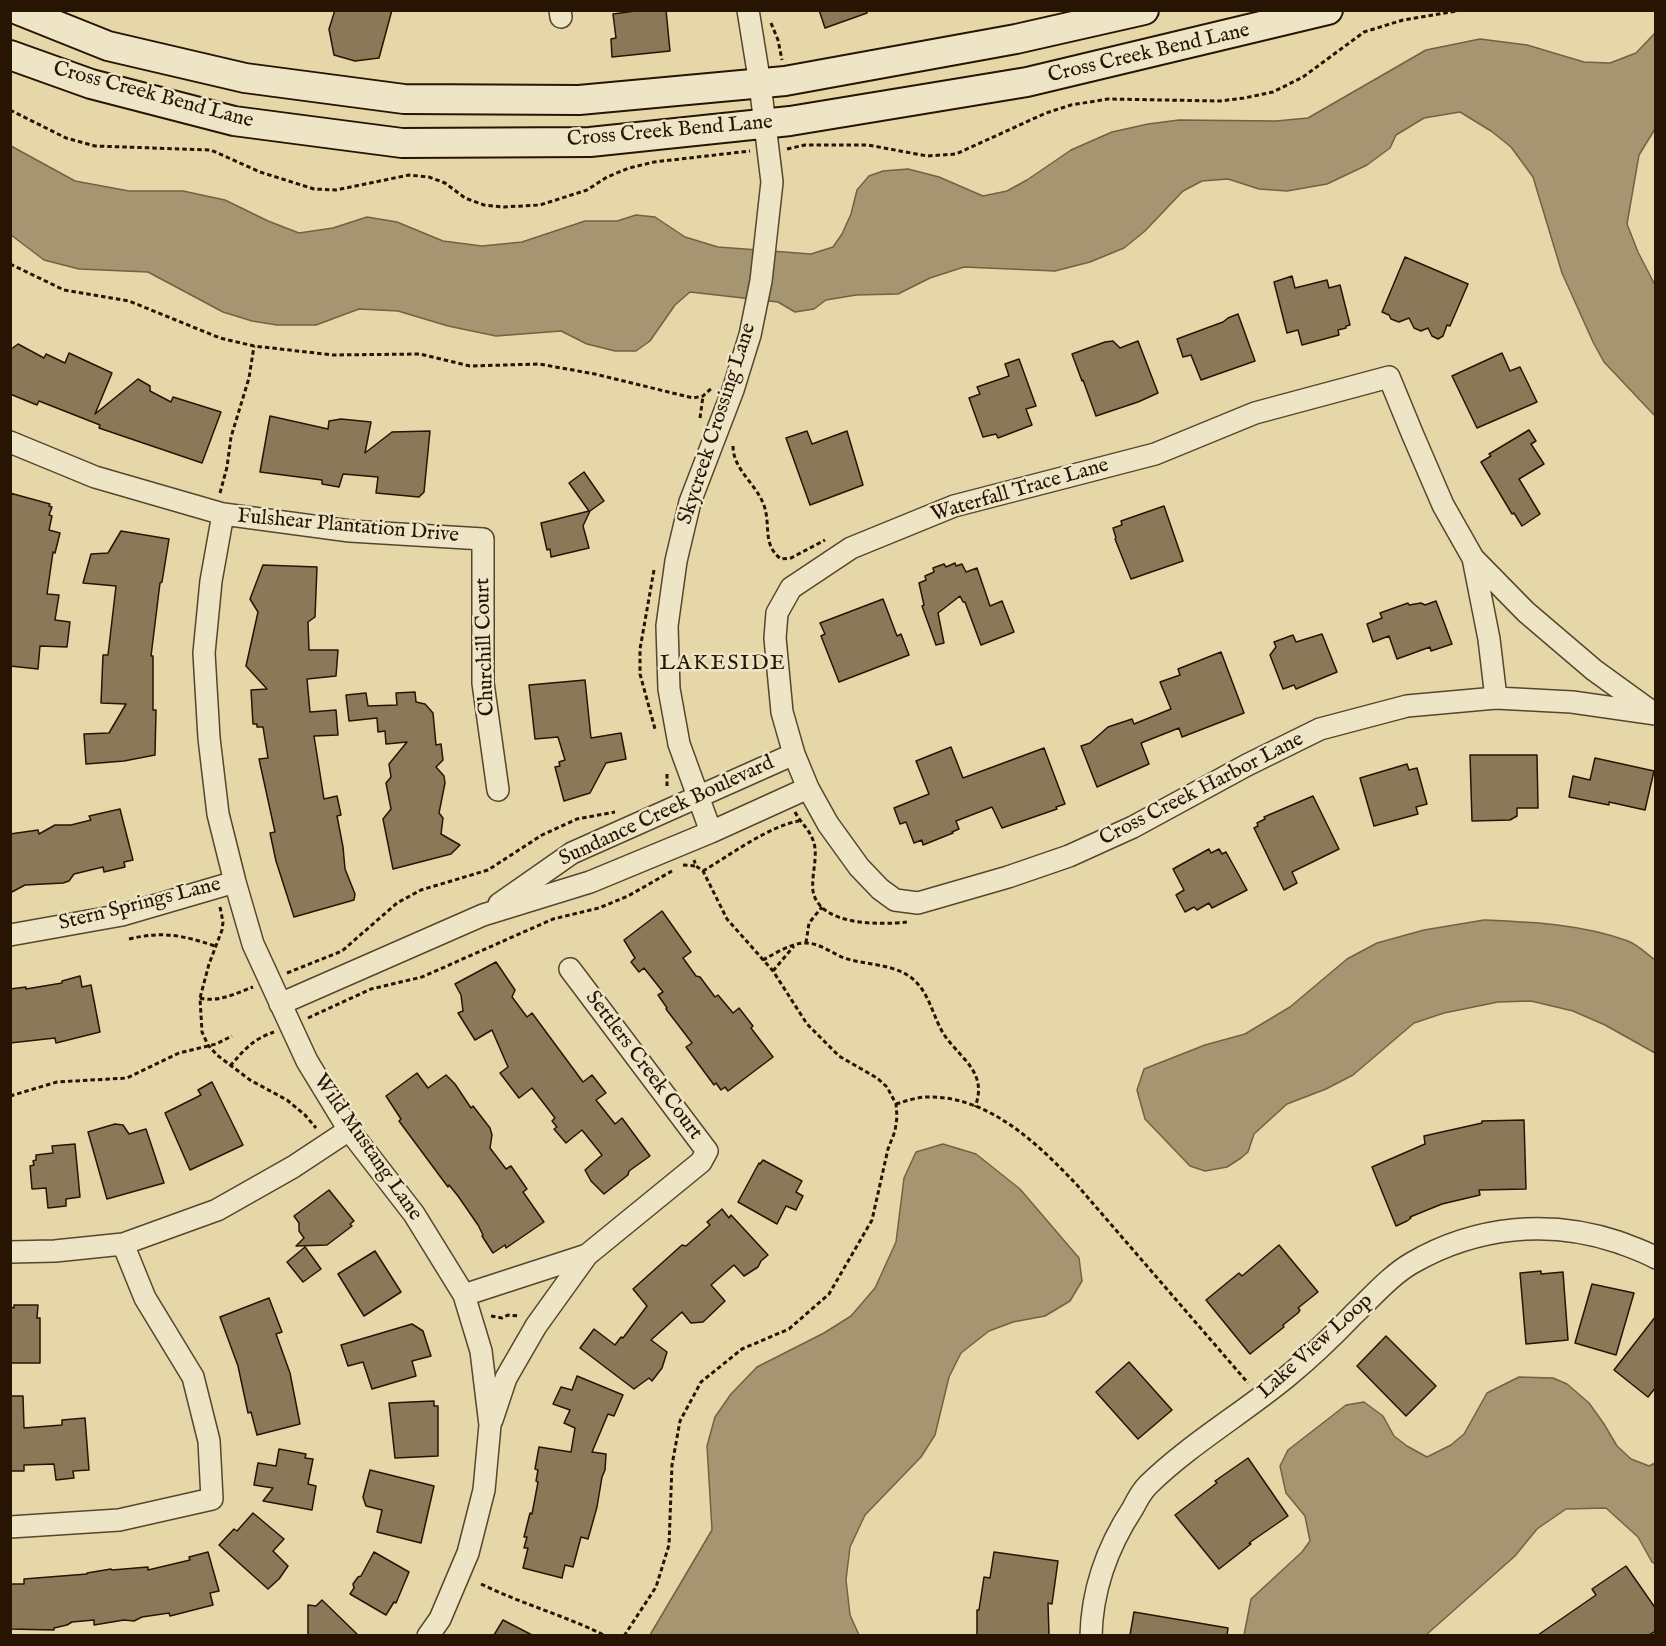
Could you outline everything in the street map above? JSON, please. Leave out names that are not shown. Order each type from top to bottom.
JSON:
[{"type":"main road","name":"Cross Creek Bend Lane","points":[[18,10],[108,45],[245,78],[404,99],[579,100],[760,84],[1016,39],[1144,10]]},
{"type":"main road","name":"Cross Creek Bend Lane","points":[[10,55],[91,84],[234,121],[402,143],[590,142],[767,137],[1027,82],[1328,10]]},
{"type":"street","name":"Skycreek Crossing Lane","points":[[711,832],[696,796],[680,744],[669,689],[667,626],[676,561],[690,502],[733,390],[750,335],[761,281],[768,229],[772,182],[748,10]]},
{"type":"street","name":"Waterfall Trace Lane","points":[[808,788],[794,753],[782,712],[775,638],[777,613],[791,588],[851,548],[954,506],[1155,454],[1255,413],[1389,377],[1443,505],[1473,558]]},
{"type":"street","name":"Fulshear Plantation Drive","points":[[10,442],[95,477],[219,513],[350,531],[483,539]]},
{"type":"street","name":"Wild Mustang Lane","points":[[219,513],[204,653],[209,738],[225,885],[307,1061],[349,1130],[414,1214],[469,1294],[481,1351],[490,1425],[484,1490],[468,1553],[440,1619],[428,1635]]},
{"type":"street","name":"Churchill Court","points":[[483,539],[483,683],[498,790]]},
{"type":"street","points":[[1473,558],[1489,639],[1496,698]]},
{"type":"street","points":[[1473,558],[1526,612],[1594,670],[1655,713]]},
{"type":"street","name":"Cross Creek Harbor Lane","points":[[808,788],[828,824],[859,867],[880,890],[896,900],[918,903],[1008,877],[1069,856],[1133,828],[1247,765],[1320,729],[1407,706],[1496,698],[1572,702],[1655,713]]},
{"type":"street","name":"Sundance Creek Boulevard","points":[[483,915],[572,853],[667,799],[696,796],[794,753]]},
{"type":"street","name":"Sundance Creek Boulevard","points":[[280,1004],[483,915],[590,882],[711,832],[808,788]]},
{"type":"street","name":"Stern Springs Lane","points":[[10,935],[122,915],[225,885]]},
{"type":"street","name":"Settlers Creek Court","points":[[536,1326],[586,1255],[701,1162],[707,1151],[570,969]]},
{"type":"street","points":[[10,1252],[55,1251],[123,1244],[218,1210],[293,1167],[349,1130]]},
{"type":"street","name":"Lake View Loop","points":[[1091,1635],[1091,1612],[1102,1568],[1121,1527],[1146,1487],[1181,1456],[1261,1399],[1300,1366],[1374,1294],[1411,1264],[1455,1244],[1501,1230],[1550,1228],[1599,1236],[1646,1252],[1656,1258]]},
{"type":"street","points":[[10,1527],[119,1520],[212,1499],[209,1441],[193,1377],[145,1298],[123,1244]]},
{"type":"street","name":"Settlers Creek Court","points":[[469,1294],[586,1255]]},
{"type":"street","name":"Wild Mustang Lane","points":[[490,1425],[506,1378],[536,1326]]},
{"type":"path","points":[[10,110],[66,138],[95,146],[211,150],[260,172],[314,189],[336,190],[409,175],[429,177],[445,183],[465,198],[484,205],[504,207],[540,205],[587,190],[629,168],[767,137],[793,149],[804,145],[841,144],[868,145],[927,156],[956,154],[1046,113],[1071,105],[1108,99],[1220,101],[1273,92],[1303,77],[1364,32],[1403,20],[1462,10]]},
{"type":"path","points":[[10,264],[64,290],[129,302],[220,338],[254,346],[333,354],[420,354],[470,366],[539,364],[595,374],[693,398],[703,396],[716,383]]},
{"type":"path","points":[[219,513],[231,437],[249,378],[254,346]]},
{"type":"path","points":[[735,439],[734,457],[765,506],[769,545],[774,554],[781,559],[791,558],[840,532],[851,548]]},
{"type":"path","points":[[788,797],[813,840],[815,849],[812,873],[813,893],[822,907],[829,913],[845,919],[888,924],[912,921]]},
{"type":"path","points":[[703,871],[771,830],[800,821],[820,809]]},
{"type":"path","points":[[200,998],[206,1000],[218,998],[342,951],[397,903],[422,890],[488,870],[542,836],[577,819],[616,812]]},
{"type":"path","points":[[687,842],[696,866]]},
{"type":"path","points":[[624,1635],[656,1587],[669,1545],[672,1465],[680,1421],[701,1382],[742,1349],[789,1329],[829,1294],[872,1220],[897,1117],[896,1104],[887,1087],[839,1056],[807,1024],[772,971],[727,919],[703,871],[696,866],[682,865]]},
{"type":"path","points":[[230,1066],[259,1036],[290,1027],[371,989],[422,977],[553,919],[598,908],[628,896],[673,870]]},
{"type":"path","points":[[225,885],[224,922],[200,998],[202,1032],[208,1045],[230,1066],[287,1100],[305,1114],[326,1145]]},
{"type":"path","points":[[806,943],[809,923],[813,915],[822,907]]},
{"type":"path","points":[[129,939],[165,934],[186,936],[215,946]]},
{"type":"path","points":[[763,960],[778,952],[806,943],[817,945],[854,961],[893,969],[909,975],[919,984],[945,1036],[965,1058],[977,1080],[979,1091],[975,1107]]},
{"type":"path","points":[[772,971],[796,945]]},
{"type":"path","points":[[10,1096],[57,1082],[127,1078],[178,1053],[216,1044],[232,1036]]},
{"type":"path","points":[[896,1104],[928,1097],[950,1100],[975,1107],[1021,1132],[1049,1155],[1077,1185],[1261,1399]]},
{"type":"path","points":[[469,1294],[493,1318],[515,1315],[536,1326]]},
{"type":"path","points":[[481,1584],[606,1635]]},
{"type":"shaded area","points":[[1655,33],[1655,129],[1639,155],[1627,224],[1655,285],[1655,416],[1604,362],[1593,342],[1562,273],[1533,177],[1511,147],[1491,131],[1460,112],[1424,118],[1396,135],[1390,148],[1367,165],[1327,184],[1287,191],[1259,189],[1228,179],[1202,181],[1183,191],[1145,231],[1124,248],[1090,262],[1055,271],[964,267],[930,278],[898,294],[856,295],[826,300],[814,309],[795,312],[778,302],[690,292],[675,305],[650,341],[636,351],[615,351],[587,344],[561,331],[496,336],[448,326],[398,311],[359,309],[316,325],[277,325],[252,321],[223,312],[148,272],[79,269],[44,260],[11,235],[11,146],[75,181],[129,191],[183,191],[225,200],[299,233],[333,228],[367,217],[397,222],[443,241],[482,246],[522,242],[585,221],[617,221],[636,215],[655,217],[685,237],[718,247],[811,254],[833,247],[851,214],[857,190],[869,176],[883,171],[908,169],[939,177],[983,196],[1007,191],[1071,150],[1112,132],[1179,120],[1276,121],[1308,118],[1426,50],[1480,39],[1527,45],[1584,62],[1610,63],[1636,53]]},
{"type":"shaded area","points":[[1484,920],[1575,927],[1611,935],[1628,941],[1655,960],[1655,1053],[1605,1025],[1573,1011],[1531,1001],[1498,1002],[1444,1013],[1414,1023],[1353,1075],[1326,1089],[1287,1104],[1254,1134],[1248,1152],[1227,1167],[1205,1171],[1190,1166],[1145,1119],[1137,1090],[1144,1069],[1205,1045],[1245,1034],[1290,1007],[1347,959],[1377,943],[1424,930]]},
{"type":"shaded area","points":[[943,1144],[976,1154],[1020,1189],[1079,1258],[1082,1281],[1070,1301],[1045,1316],[1013,1322],[989,1331],[961,1353],[949,1377],[935,1435],[921,1457],[865,1515],[850,1547],[846,1580],[850,1615],[859,1635],[650,1635],[712,1530],[707,1446],[715,1417],[731,1394],[757,1367],[824,1333],[851,1316],[875,1288],[896,1242],[904,1178],[916,1152]]},
{"type":"shaded area","points":[[1519,1377],[1553,1378],[1567,1384],[1589,1403],[1617,1446],[1631,1459],[1649,1466],[1655,1463],[1655,1564],[1638,1537],[1606,1508],[1566,1509],[1537,1529],[1515,1556],[1426,1635],[1244,1635],[1251,1599],[1302,1552],[1310,1541],[1305,1516],[1286,1493],[1280,1466],[1288,1450],[1346,1405],[1364,1402],[1383,1416],[1394,1436],[1427,1457],[1451,1445],[1464,1434],[1487,1393]]},
{"type":"building","points":[[335,10],[392,10],[379,58],[355,61],[334,55],[329,29]]},
{"type":"building","points":[[666,10],[670,51],[612,57],[611,39],[616,38],[613,14]]},
{"type":"building","points":[[819,10],[867,10],[867,13],[825,28]]},
{"type":"building","points":[[1405,257],[1468,284],[1450,326],[1447,325],[1443,336],[1438,339],[1432,336],[1428,328],[1421,331],[1414,328],[1409,318],[1399,322],[1382,312]]},
{"type":"building","points":[[1292,276],[1295,288],[1327,280],[1329,288],[1340,285],[1350,325],[1338,330],[1339,335],[1302,345],[1298,330],[1287,333],[1274,282]]},
{"type":"building","points":[[1238,314],[1255,361],[1201,380],[1191,355],[1183,357],[1177,339]]},
{"type":"building","points":[[1113,341],[1120,348],[1138,341],[1158,393],[1096,416],[1072,354]]},
{"type":"building","points":[[18,344],[44,358],[46,354],[65,363],[69,353],[112,373],[95,414],[138,379],[150,386],[150,391],[171,402],[173,397],[221,412],[202,463],[99,428],[100,425],[39,401],[37,405],[10,394],[10,350]]},
{"type":"building","points":[[1502,353],[1510,371],[1520,367],[1537,402],[1477,428],[1452,376]]},
{"type":"building","points":[[1019,359],[1036,406],[1026,409],[1032,425],[998,438],[996,434],[983,437],[969,398],[980,394],[977,387],[1009,376],[1005,364]]},
{"type":"building","points":[[270,416],[328,429],[329,421],[341,419],[371,422],[365,453],[392,432],[430,431],[424,492],[419,497],[376,493],[378,477],[343,474],[339,487],[322,484],[322,480],[260,472]]},
{"type":"building","points":[[1529,430],[1536,441],[1531,444],[1544,464],[1519,479],[1540,514],[1522,526],[1514,513],[1512,514],[1481,462],[1491,456],[1489,454]]},
{"type":"building","points":[[807,431],[812,444],[847,431],[863,485],[810,505],[786,438]]},
{"type":"building","points":[[584,472],[604,501],[590,511],[583,526],[589,548],[551,557],[550,549],[547,550],[541,523],[589,511],[569,483]]},
{"type":"building","points":[[10,493],[50,504],[49,506],[52,507],[49,515],[52,516],[49,530],[60,533],[55,553],[53,552],[47,594],[59,595],[55,620],[70,622],[67,647],[40,646],[38,669],[10,666]]},
{"type":"building","points":[[1164,506],[1183,561],[1131,579],[1113,528],[1122,525],[1121,521]]},
{"type":"building","points":[[121,531],[169,539],[160,583],[151,656],[153,656],[153,710],[156,710],[155,755],[124,761],[86,764],[84,734],[109,733],[126,704],[101,703],[103,655],[108,655],[116,586],[83,583],[91,554],[108,553]]},
{"type":"building","points":[[955,563],[956,566],[962,564],[966,572],[977,568],[990,606],[1002,601],[1014,632],[981,645],[965,602],[960,596],[938,613],[944,643],[936,645],[922,606],[924,605],[919,583],[926,580],[925,576],[934,572],[933,568],[944,564],[946,567]]},
{"type":"building","points":[[263,565],[317,567],[315,617],[308,622],[309,650],[338,650],[336,676],[307,679],[310,712],[336,710],[338,735],[314,736],[324,799],[337,796],[341,815],[337,816],[345,869],[355,894],[354,900],[294,917],[276,861],[270,833],[275,832],[259,759],[268,758],[263,727],[253,724],[251,690],[267,689],[246,666],[258,612],[250,599]]},
{"type":"building","points":[[883,599],[897,636],[901,634],[909,655],[839,682],[821,636],[825,634],[820,623]]},
{"type":"building","points":[[1436,601],[1452,644],[1431,651],[1430,647],[1397,659],[1389,636],[1373,642],[1367,624],[1382,618],[1380,613],[1408,603],[1409,605],[1421,603],[1425,605]]},
{"type":"building","points":[[1322,634],[1337,672],[1296,689],[1294,685],[1283,689],[1270,655],[1276,647],[1274,642],[1293,635],[1296,642]]},
{"type":"building","points":[[1221,652],[1244,713],[1182,737],[1179,728],[1141,743],[1149,764],[1097,787],[1081,746],[1090,743],[1108,727],[1132,719],[1134,724],[1171,709],[1160,682],[1180,675],[1178,669]]},
{"type":"building","points":[[585,680],[591,738],[621,733],[626,759],[606,763],[590,793],[564,801],[555,767],[560,766],[559,762],[565,760],[558,737],[535,739],[529,685]]},
{"type":"building","points":[[415,692],[416,702],[425,704],[433,713],[436,745],[441,744],[443,760],[436,767],[444,776],[445,783],[439,813],[443,818],[441,834],[460,845],[451,854],[393,869],[383,819],[391,809],[386,783],[391,777],[389,764],[407,742],[386,744],[385,731],[378,732],[377,718],[349,721],[346,695],[366,693],[368,706],[397,705],[396,693]]},
{"type":"building","points":[[951,747],[963,778],[1044,748],[1065,804],[1056,807],[1057,809],[1002,828],[992,807],[956,821],[959,829],[953,833],[923,845],[922,840],[914,843],[906,822],[900,824],[894,808],[929,794],[916,761]]},
{"type":"building","points":[[1470,755],[1537,755],[1538,808],[1517,808],[1517,816],[1510,820],[1472,821]]},
{"type":"building","points":[[1595,758],[1654,771],[1645,810],[1609,802],[1609,805],[1569,797],[1573,776],[1590,780]]},
{"type":"building","points":[[1407,764],[1409,770],[1417,768],[1427,804],[1416,807],[1418,814],[1374,826],[1360,778]]},
{"type":"building","points":[[1313,796],[1339,849],[1292,872],[1297,883],[1284,890],[1254,828],[1258,826],[1257,823],[1265,819],[1264,817]]},
{"type":"building","points":[[120,809],[133,860],[124,862],[125,867],[104,872],[103,867],[74,874],[69,881],[63,883],[25,885],[10,893],[10,834],[38,830],[39,834],[55,825],[71,825],[91,820],[89,816]]},
{"type":"building","points":[[1209,849],[1211,853],[1219,849],[1222,854],[1226,852],[1247,890],[1212,908],[1209,903],[1197,910],[1194,907],[1185,912],[1176,895],[1184,890],[1173,869]]},
{"type":"building","points":[[662,911],[691,952],[683,958],[696,976],[700,977],[715,997],[718,995],[733,1013],[739,1008],[773,1057],[728,1091],[725,1087],[721,1090],[716,1083],[714,1085],[686,1047],[692,1043],[658,995],[663,992],[644,968],[639,972],[631,962],[635,958],[624,940]]},
{"type":"building","points":[[496,962],[515,990],[512,997],[527,1017],[532,1013],[583,1082],[592,1075],[606,1093],[596,1100],[615,1124],[622,1118],[650,1156],[629,1171],[628,1175],[604,1194],[591,1181],[585,1170],[602,1155],[582,1130],[566,1143],[554,1129],[557,1127],[552,1121],[555,1118],[532,1088],[519,1098],[500,1073],[508,1067],[492,1030],[475,1040],[458,1013],[463,1011],[461,995],[455,984]]},
{"type":"building","points":[[80,976],[82,987],[91,985],[100,1032],[56,1043],[55,1038],[10,1043],[10,989],[26,987],[26,989],[62,983],[62,981]]},
{"type":"building","points":[[417,1073],[428,1088],[446,1075],[455,1084],[471,1108],[473,1106],[490,1128],[492,1135],[490,1148],[506,1169],[511,1166],[527,1189],[523,1192],[544,1222],[506,1248],[505,1245],[493,1253],[478,1225],[399,1121],[401,1119],[386,1096]]},
{"type":"building","points":[[212,1082],[243,1145],[190,1170],[165,1113],[201,1095],[198,1090]]},
{"type":"building","points":[[1524,1120],[1526,1189],[1479,1190],[1480,1195],[1442,1204],[1410,1217],[1396,1226],[1372,1167],[1425,1144],[1424,1136],[1482,1123],[1482,1121]]},
{"type":"building","points":[[115,1124],[123,1125],[129,1134],[146,1129],[164,1183],[107,1199],[88,1132]]},
{"type":"building","points":[[75,1144],[80,1197],[66,1199],[66,1206],[48,1208],[46,1188],[32,1189],[30,1166],[34,1165],[36,1155],[53,1153],[52,1146]]},
{"type":"building","points":[[763,1160],[802,1181],[796,1192],[803,1196],[796,1210],[786,1206],[777,1224],[738,1202],[759,1163]]},
{"type":"building","points":[[329,1190],[354,1221],[350,1224],[352,1226],[327,1245],[296,1246],[304,1238],[294,1216]]},
{"type":"building","points":[[722,1209],[729,1218],[731,1215],[768,1255],[758,1267],[744,1276],[734,1265],[711,1285],[725,1301],[703,1322],[691,1323],[682,1312],[651,1340],[667,1352],[662,1368],[652,1381],[649,1378],[634,1389],[580,1348],[594,1329],[615,1345],[621,1337],[623,1338],[647,1306],[633,1289],[682,1245],[686,1246],[710,1225],[707,1222]]},
{"type":"building","points":[[1279,1245],[1318,1292],[1298,1308],[1300,1310],[1298,1313],[1283,1325],[1284,1327],[1250,1354],[1206,1300],[1239,1273],[1242,1276]]},
{"type":"building","points":[[305,1247],[321,1269],[303,1282],[287,1262]]},
{"type":"building","points":[[375,1251],[401,1292],[364,1316],[338,1274]]},
{"type":"building","points":[[1541,1271],[1541,1274],[1563,1272],[1568,1340],[1526,1344],[1520,1273]]},
{"type":"building","points":[[1592,1284],[1634,1293],[1616,1355],[1575,1343]]},
{"type":"building","points":[[269,1298],[282,1332],[276,1334],[290,1373],[300,1424],[257,1435],[251,1412],[248,1413],[238,1366],[220,1317]]},
{"type":"building","points":[[14,1305],[38,1305],[40,1363],[10,1363],[10,1307],[14,1308]]},
{"type":"building","points":[[1656,1316],[1656,1387],[1648,1397],[1614,1370]]},
{"type":"building","points":[[412,1324],[423,1331],[431,1356],[412,1361],[416,1376],[372,1389],[363,1362],[348,1366],[341,1345]]},
{"type":"building","points":[[1386,1336],[1436,1386],[1406,1416],[1357,1366]]},
{"type":"building","points":[[1129,1362],[1172,1410],[1138,1439],[1096,1392]]},
{"type":"building","points":[[577,1376],[623,1395],[614,1416],[608,1414],[592,1452],[606,1454],[605,1470],[588,1539],[581,1537],[573,1567],[565,1565],[562,1578],[523,1568],[528,1548],[524,1548],[527,1537],[524,1537],[530,1513],[532,1514],[538,1482],[536,1481],[538,1470],[535,1469],[539,1447],[571,1452],[575,1428],[564,1423],[570,1410],[553,1404],[561,1387],[572,1390]]},
{"type":"building","points":[[10,1396],[23,1396],[24,1428],[62,1425],[62,1420],[85,1418],[89,1470],[73,1471],[74,1478],[56,1480],[54,1464],[24,1465],[24,1471],[10,1471]]},
{"type":"building","points":[[434,1401],[434,1406],[438,1406],[438,1456],[395,1458],[389,1403]]},
{"type":"building","points":[[279,1449],[306,1454],[305,1458],[313,1459],[308,1484],[316,1486],[312,1510],[263,1501],[273,1488],[254,1485],[258,1463],[276,1466]]},
{"type":"building","points":[[1248,1458],[1288,1516],[1249,1543],[1251,1544],[1219,1569],[1175,1515],[1217,1483],[1215,1481]]},
{"type":"building","points":[[370,1470],[434,1486],[421,1543],[377,1532],[382,1510],[366,1506],[363,1497]]},
{"type":"building","points":[[253,1513],[284,1539],[273,1551],[288,1566],[268,1589],[219,1545],[234,1529],[237,1531]]},
{"type":"building","points":[[208,1552],[219,1591],[210,1593],[213,1605],[170,1616],[169,1613],[142,1617],[134,1621],[124,1620],[94,1625],[94,1620],[72,1622],[54,1628],[54,1630],[10,1629],[10,1584],[24,1584],[24,1579],[87,1574],[111,1569],[148,1567],[148,1570],[190,1560],[189,1557]]},
{"type":"building","points":[[374,1552],[409,1572],[396,1603],[394,1602],[386,1615],[350,1594],[354,1588],[353,1584],[361,1576]]},
{"type":"building","points":[[994,1552],[1058,1561],[1052,1604],[1048,1603],[1049,1635],[977,1635],[977,1610],[979,1610],[984,1577],[990,1578]]},
{"type":"building","points":[[1626,1566],[1656,1609],[1656,1631],[1649,1635],[1538,1635],[1596,1595],[1592,1589]]},
{"type":"building","points":[[322,1600],[358,1635],[308,1635],[308,1605],[316,1606]]},
{"type":"building","points":[[1134,1612],[1228,1628],[1227,1635],[1130,1635]]},
{"type":"building","points":[[503,1620],[532,1635],[494,1635]]},
{"type":"district","name":"LAKESIDE","points":[[723,664]]}]
